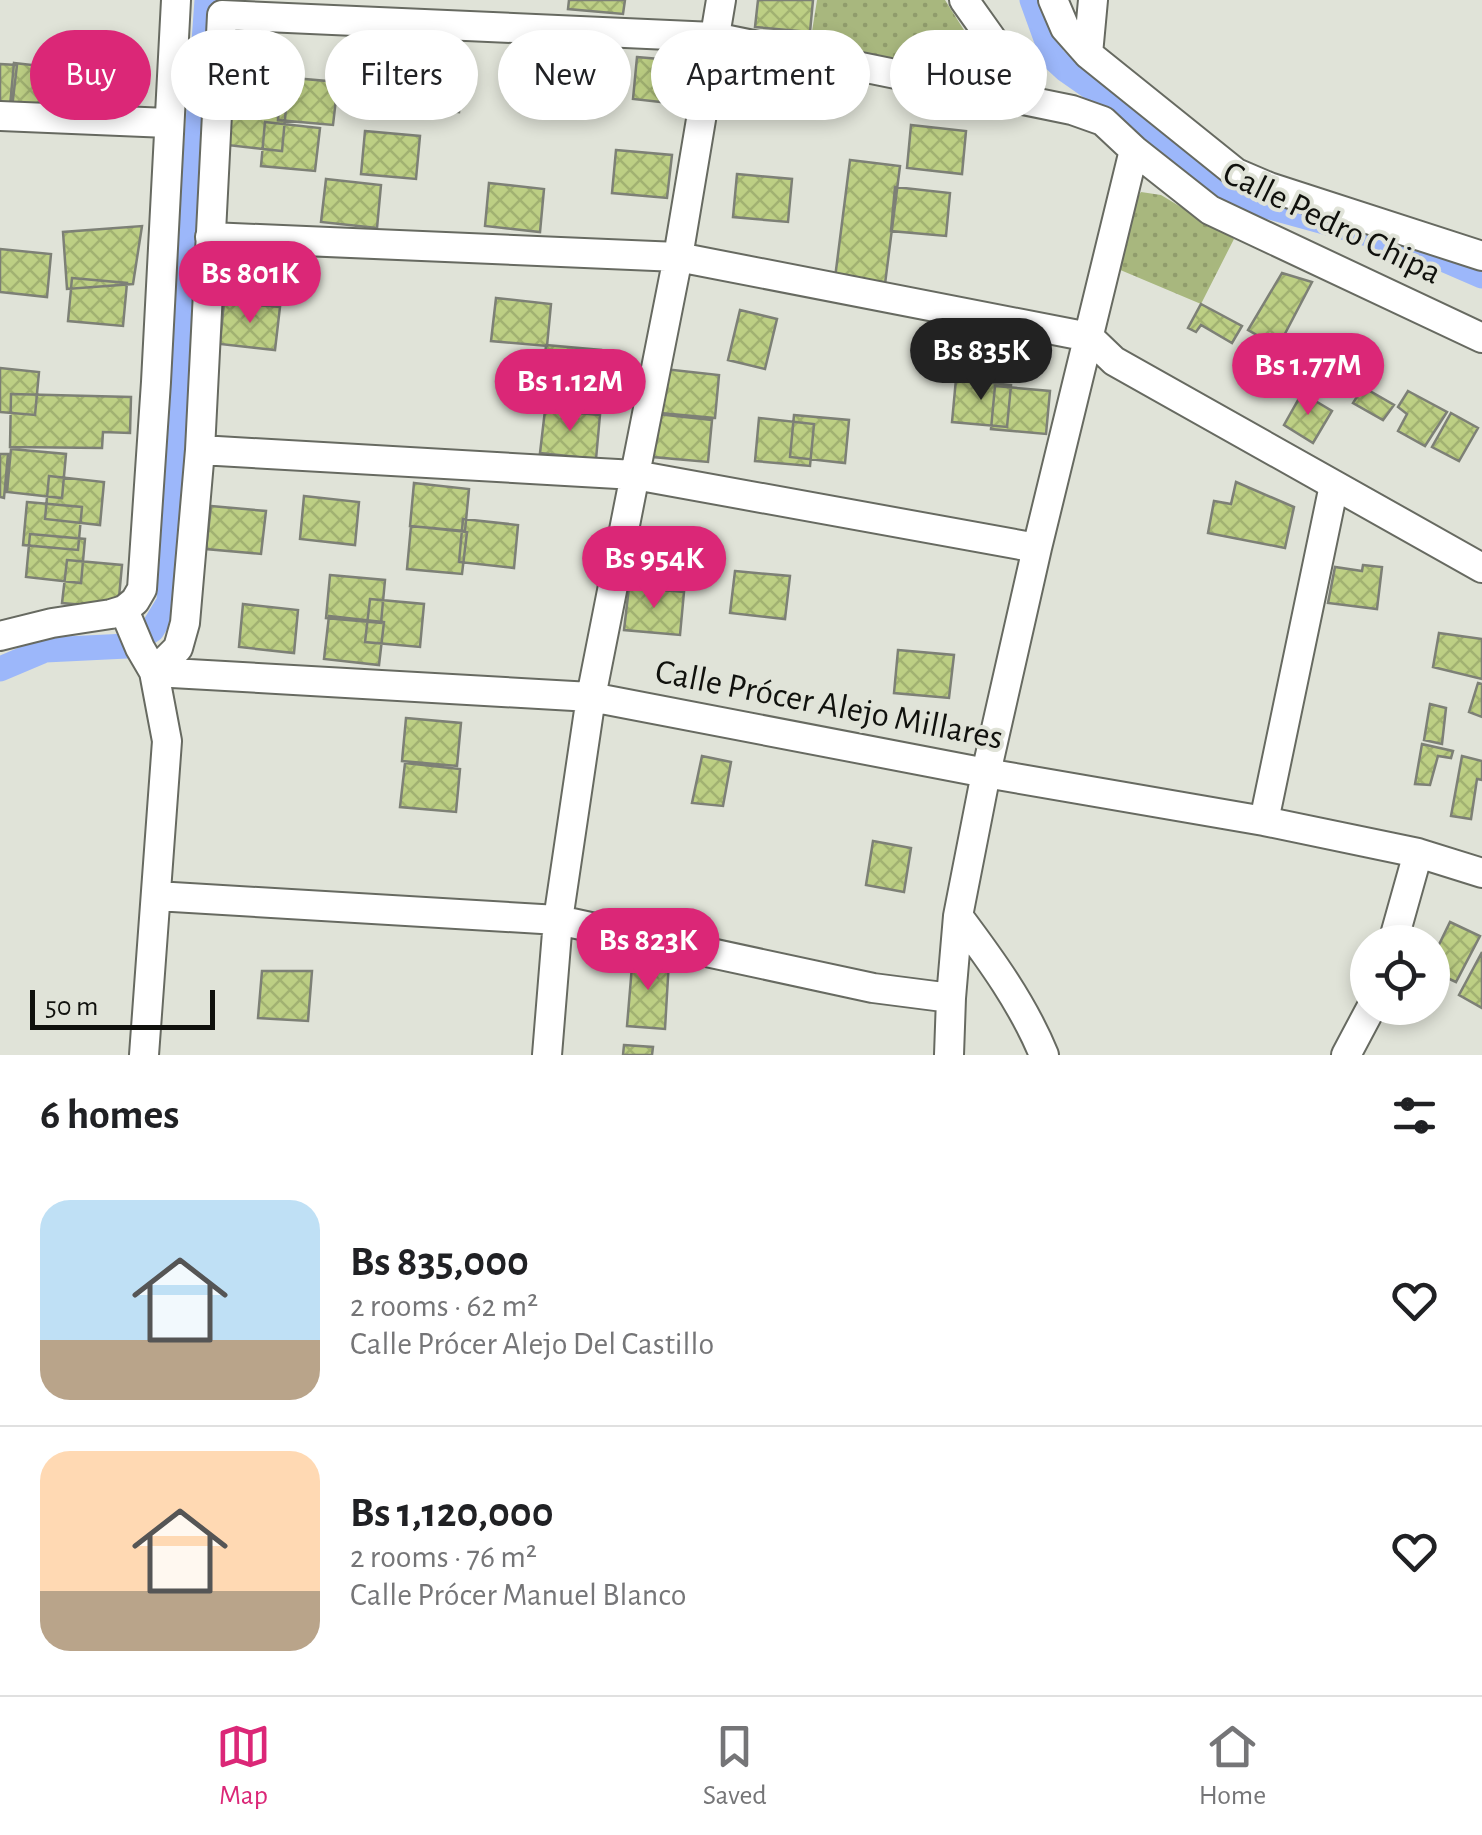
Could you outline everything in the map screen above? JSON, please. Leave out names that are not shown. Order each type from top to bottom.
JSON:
[{"type":"street","points":[[0,636],[125,612],[142,589],[176,0]]},
{"type":"street","points":[[715,30],[722,0]]},
{"type":"street","points":[[964,0],[985,30]]},
{"type":"street","points":[[1053,0],[1065,28],[1088,54],[1236,175],[1482,256]]},
{"type":"street","points":[[1088,54],[1092,0]]},
{"type":"street","name":"Calle Pedro Chipa","points":[[210,237],[222,15],[651,33]]},
{"type":"street","name":"Calle Pedro Chipa","points":[[1047,104],[1103,121],[1134,150],[1211,208],[1482,338]]},
{"type":"street","points":[[0,116],[168,123]]},
{"type":"street","points":[[548,1055],[558,920],[591,697],[678,257],[700,120]]},
{"type":"street","points":[[950,1055],[958,916],[986,773],[1134,150]]},
{"type":"street","points":[[1211,208],[1236,175]]},
{"type":"street","points":[[154,672],[178,648],[185,623],[200,450],[210,237],[678,257],[1089,336],[1114,361],[1482,568]]},
{"type":"street","points":[[200,450],[634,476],[1037,548]]},
{"type":"street","points":[[1264,820],[1334,485]]},
{"type":"street","points":[[125,612],[154,672],[167,741],[144,1055]]},
{"type":"street","name":"Calle Prócer Alejo Millares","points":[[154,672],[591,697],[986,773],[1264,820],[1418,852],[1482,873]]},
{"type":"street","points":[[1397,925],[1418,852]]},
{"type":"street","points":[[156,896],[558,920],[873,988],[951,998]]},
{"type":"street","points":[[958,916],[1032,1024],[1044,1055]]},
{"type":"street","points":[[1346,1055],[1362,1025]]},
{"type":"green space","points":[[817,0],[945,0],[964,30],[890,30],[890,58],[870,54],[870,30],[812,30]]},
{"type":"green space","points":[[1141,192],[1161,195],[1234,239],[1201,304],[1118,269],[1134,203]]},
{"type":"building","points":[[569,0],[625,0],[623,14],[568,9]]},
{"type":"building","points":[[758,0],[813,0],[810,30],[755,27]]},
{"type":"building","points":[[637,57],[651,58],[651,101],[633,99]]},
{"type":"building","points":[[14,63],[30,65],[30,108],[10,106]]},
{"type":"building","points":[[0,64],[17,65],[12,108],[0,107]]},
{"type":"building","points":[[305,79],[325,81],[325,120],[334,120],[333,125],[278,120],[305,120]]},
{"type":"building","points":[[229,120],[285,120],[282,151],[227,145]]},
{"type":"building","points":[[265,122],[320,128],[315,171],[261,166]]},
{"type":"building","points":[[911,125],[966,131],[962,174],[907,168]]},
{"type":"building","points":[[365,131],[420,136],[416,179],[361,174]]},
{"type":"building","points":[[616,150],[672,155],[667,198],[612,193]]},
{"type":"building","points":[[850,160],[900,166],[885,284],[835,278]]},
{"type":"building","points":[[737,174],[792,179],[788,222],[733,217]]},
{"type":"building","points":[[326,179],[381,185],[377,228],[321,222]]},
{"type":"building","points":[[489,183],[544,189],[540,232],[485,226]]},
{"type":"building","points":[[895,187],[950,193],[946,236],[891,231]]},
{"type":"building","points":[[142,226],[133,284],[67,289],[63,232]]},
{"type":"building","points":[[0,249],[51,254],[47,297],[0,292]]},
{"type":"building","points":[[1282,273],[1312,282],[1278,347],[1248,330]]},
{"type":"building","points":[[72,278],[127,283],[123,326],[68,321]]},
{"type":"building","points":[[496,298],[551,304],[547,346],[491,341]]},
{"type":"building","points":[[224,302],[280,307],[275,350],[220,344]]},
{"type":"building","points":[[1201,304],[1242,326],[1232,343],[1201,325],[1196,332],[1188,328]]},
{"type":"building","points":[[740,310],[777,319],[765,369],[728,360]]},
{"type":"building","points":[[546,345],[601,350],[597,393],[542,388]]},
{"type":"building","points":[[1348,358],[1366,367],[1354,386],[1336,377]]},
{"type":"building","points":[[0,368],[39,372],[35,415],[0,412]]},
{"type":"building","points":[[664,369],[719,375],[715,418],[660,413]]},
{"type":"building","points":[[956,379],[1011,385],[1007,427],[952,422]]},
{"type":"building","points":[[995,386],[1050,391],[1046,434],[991,429]]},
{"type":"building","points":[[1363,387],[1394,405],[1383,420],[1353,403]]},
{"type":"building","points":[[1408,391],[1447,412],[1425,446],[1398,431],[1407,414],[1398,407]]},
{"type":"building","points":[[1302,393],[1332,411],[1313,443],[1284,425]]},
{"type":"building","points":[[11,394],[131,397],[130,433],[103,432],[102,448],[10,447]]},
{"type":"building","points":[[545,410],[600,415],[596,459],[540,453]]},
{"type":"building","points":[[1451,413],[1478,428],[1459,461],[1432,447]]},
{"type":"building","points":[[657,414],[712,420],[708,462],[653,457]]},
{"type":"building","points":[[794,415],[849,420],[845,463],[790,457]]},
{"type":"building","points":[[759,418],[814,424],[810,466],[755,461]]},
{"type":"building","points":[[11,449],[66,454],[62,498],[7,492]]},
{"type":"building","points":[[0,454],[8,454],[4,498],[0,497]]},
{"type":"building","points":[[49,476],[104,482],[100,525],[45,519]]},
{"type":"building","points":[[1236,482],[1294,507],[1285,548],[1208,533],[1214,501],[1231,504]]},
{"type":"building","points":[[414,483],[469,489],[465,531],[410,526]]},
{"type":"building","points":[[304,496],[359,502],[355,545],[300,539]]},
{"type":"building","points":[[27,502],[82,507],[78,550],[23,545]]},
{"type":"building","points":[[211,506],[266,511],[261,554],[206,549]]},
{"type":"building","points":[[463,519],[518,525],[514,568],[459,562]]},
{"type":"building","points":[[411,526],[467,532],[462,574],[407,569]]},
{"type":"building","points":[[30,534],[85,539],[81,583],[26,577]]},
{"type":"building","points":[[67,560],[122,565],[118,608],[62,603]]},
{"type":"building","points":[[1363,565],[1382,567],[1377,609],[1328,603],[1335,567],[1362,571]]},
{"type":"building","points":[[735,571],[790,576],[785,619],[730,613]]},
{"type":"building","points":[[330,575],[385,580],[381,623],[326,618]]},
{"type":"building","points":[[629,587],[684,592],[680,635],[624,630]]},
{"type":"building","points":[[370,599],[424,604],[420,647],[365,642]]},
{"type":"building","points":[[243,604],[298,610],[294,653],[239,647]]},
{"type":"building","points":[[329,616],[384,622],[379,665],[324,659]]},
{"type":"building","points":[[1439,633],[1482,639],[1482,679],[1433,667]]},
{"type":"building","points":[[898,650],[954,655],[949,698],[894,693]]},
{"type":"building","points":[[1478,683],[1482,684],[1482,717],[1469,712]]},
{"type":"building","points":[[1430,704],[1446,708],[1442,744],[1424,740]]},
{"type":"building","points":[[406,718],[461,723],[457,766],[402,761]]},
{"type":"building","points":[[1422,744],[1453,751],[1451,758],[1438,756],[1430,785],[1415,784]]},
{"type":"building","points":[[702,756],[731,762],[723,806],[692,803]]},
{"type":"building","points":[[1462,756],[1482,761],[1482,780],[1477,779],[1471,819],[1451,816]]},
{"type":"building","points":[[405,763],[460,769],[456,812],[400,807]]},
{"type":"building","points":[[873,841],[911,848],[904,892],[866,885]]},
{"type":"building","points":[[1450,922],[1480,936],[1456,982],[1450,979]]},
{"type":"building","points":[[1482,952],[1482,1008],[1459,995]]},
{"type":"building","points":[[633,954],[669,960],[665,1029],[627,1026]]},
{"type":"building","points":[[262,971],[312,971],[308,1021],[258,1018]]},
{"type":"building","points":[[624,1045],[653,1047],[652,1055],[623,1055]]},
{"type":"waterway","points":[[0,669],[45,650],[127,646],[152,630],[169,602],[177,415],[207,0]]},
{"type":"waterway","points":[[1032,0],[1053,58],[1187,158],[1211,185],[1241,199],[1415,247],[1482,276]]}]
